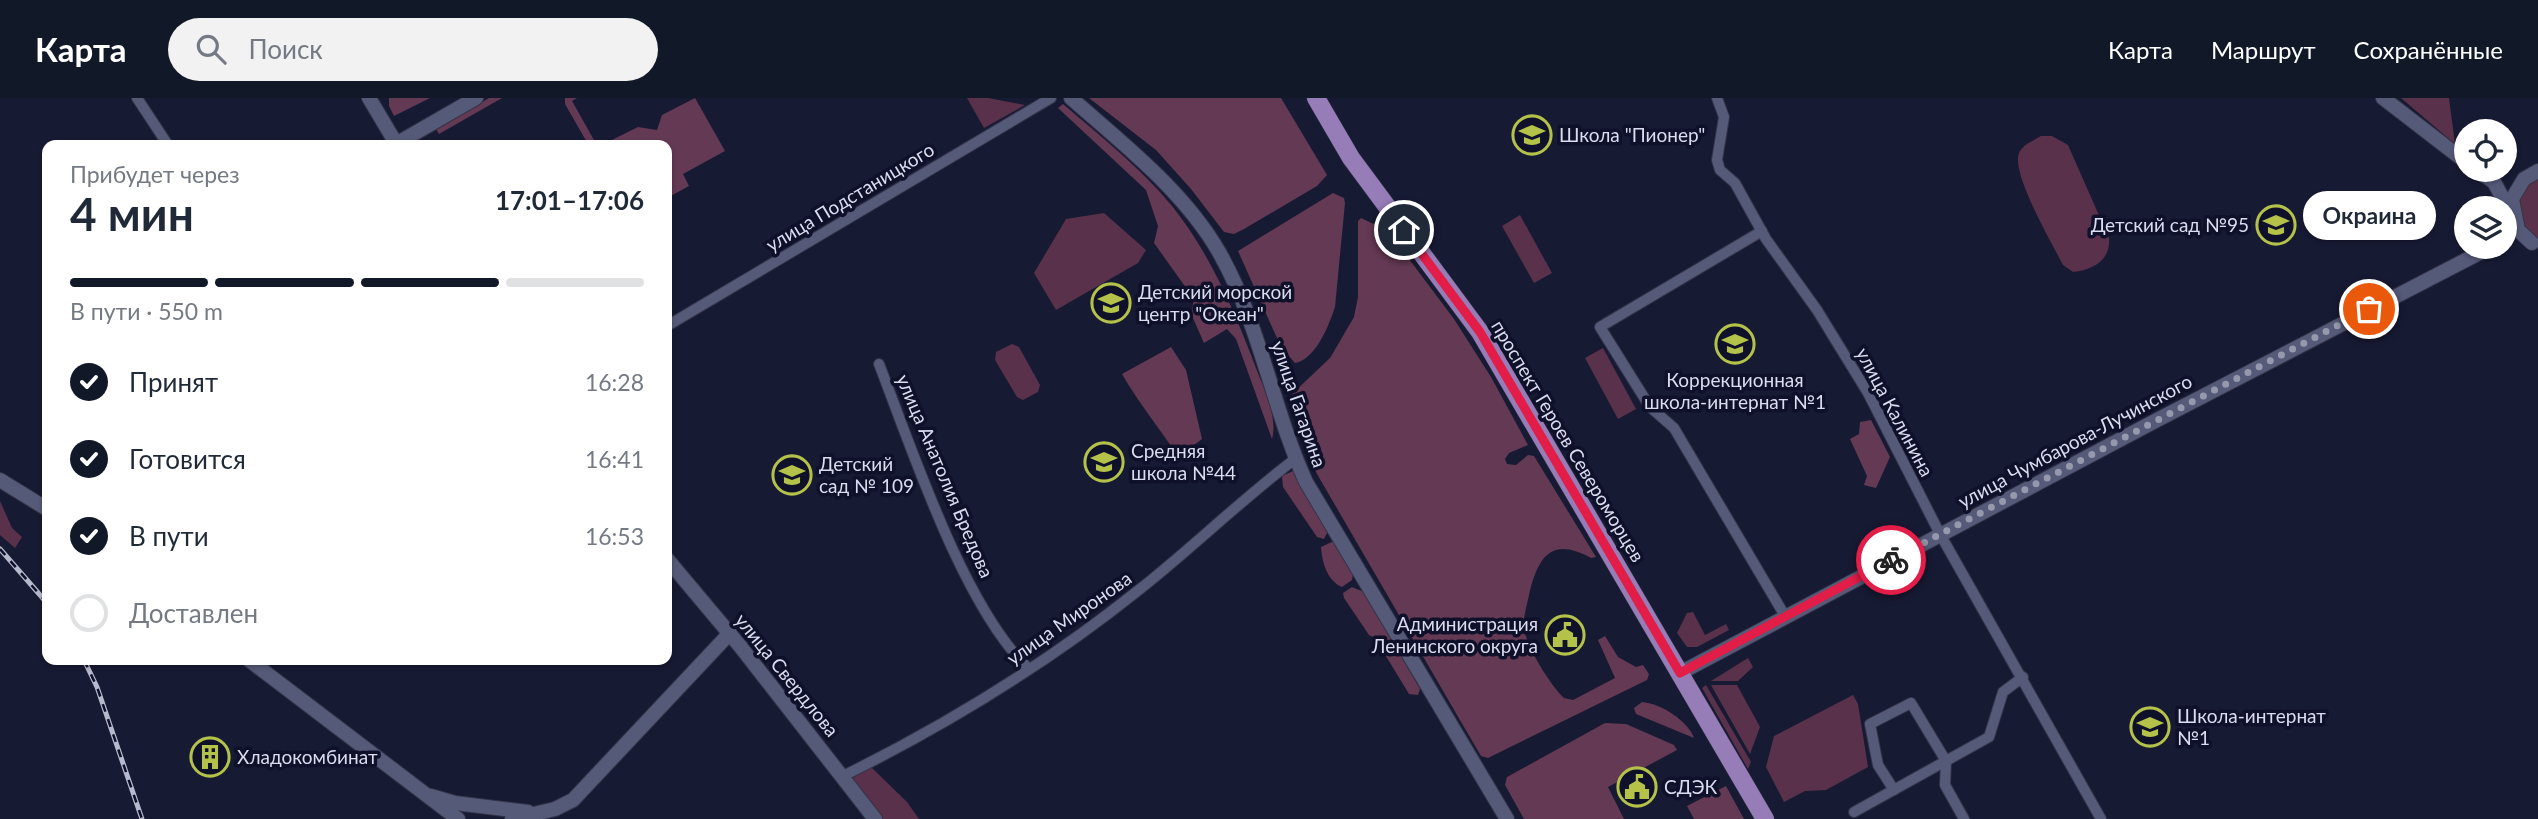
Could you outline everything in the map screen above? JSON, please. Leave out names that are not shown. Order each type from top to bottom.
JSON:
[{"type":"main road","name":"проспект Героев Североморцев","points":[[1316,98],[1351,158],[1480,332],[1765,819]]},
{"type":"street","points":[[137,98],[165,140]]},
{"type":"street","points":[[369,98],[394,140]]},
{"type":"street","points":[[405,140],[476,98]]},
{"type":"street","name":"улица Подстаницкого","points":[[672,323],[1051,98]]},
{"type":"street","name":"улица Гагарина","points":[[1071,98],[1180,200],[1220,253],[1243,304],[1296,459],[1320,506],[1507,819]]},
{"type":"street","name":"улица Калинина","points":[[1717,98],[1724,117],[1718,165],[1735,183],[1762,231],[1817,310],[1868,393],[1940,534],[2101,819]]},
{"type":"street","points":[[2383,98],[2454,153]]},
{"type":"street","points":[[2513,196],[2518,186],[2538,171]]},
{"type":"street","points":[[2494,182],[2518,186]]},
{"type":"street","points":[[2494,182],[2502,196]]},
{"type":"street","points":[[2517,227],[2535,244]]},
{"type":"street","points":[[1762,231],[1601,327],[1650,407],[1674,428],[1785,616]]},
{"type":"street","points":[[2517,241],[2535,244]]},
{"type":"street","name":"улица Чумбарова-Лучинского","points":[[1680,673],[2467,259]]},
{"type":"street","name":"улица Анатолия Бредова","points":[[879,365],[922,473],[971,584],[1012,653],[1029,669]]},
{"type":"street","name":"улица Миронова","points":[[843,776],[942,725],[1029,669],[1142,588],[1296,459]]},
{"type":"street","points":[[0,480],[42,506]]},
{"type":"street","name":"улица Свердлова","points":[[672,565],[730,634],[875,819]]},
{"type":"street","points":[[512,819],[573,800],[730,634]]},
{"type":"street","points":[[256,665],[458,819]]},
{"type":"street","points":[[1854,812],[1989,737],[2003,692],[2023,677]]},
{"type":"street","points":[[1894,790],[1878,765],[1870,724],[1912,703],[1946,761],[1945,785],[1964,819]]},
{"type":"street","points":[[422,793],[455,803],[537,813]]},
{"type":"shaded area","points":[[389,98],[430,98],[394,116],[389,106]]},
{"type":"shaded area","points":[[489,98],[502,98],[439,134],[436,129]]},
{"type":"shaded area","points":[[565,98],[577,98],[572,101],[594,140],[586,140],[565,104]]},
{"type":"shaded area","points":[[695,98],[725,151],[683,174],[689,186],[672,195],[672,140],[612,140],[638,127],[657,130],[662,115]]},
{"type":"shaded area","points":[[967,98],[988,98],[1025,105],[984,128]]},
{"type":"shaded area","points":[[1089,98],[1281,98],[1327,175],[1317,186],[1244,229],[1234,234],[1224,232],[1156,150]]},
{"type":"shaded area","points":[[2401,98],[2449,98],[2454,143]]},
{"type":"shaded area","points":[[1063,104],[1147,179],[1172,206],[1198,243],[1230,305],[1266,394],[1272,412],[1272,439],[1236,339],[1227,329],[1204,343],[1192,316],[1193,303],[1189,292],[1154,243],[1158,226],[1146,190],[1058,108]]},
{"type":"shaded area","points":[[2041,136],[2052,136],[2068,145],[2109,238],[2104,258],[2087,269],[2073,272],[2063,265],[2034,209],[2021,176],[2019,153]]},
{"type":"shaded area","points":[[2538,178],[2538,238],[2524,225],[2519,208],[2524,191]]},
{"type":"shaded area","points":[[1333,193],[1344,198],[1345,203],[1335,307],[1315,348],[1303,360],[1295,363],[1281,347],[1238,251]]},
{"type":"shaded area","points":[[1104,213],[1146,250],[1138,263],[1056,310],[1034,273],[1066,219]]},
{"type":"shaded area","points":[[1520,215],[1552,273],[1534,283],[1502,226]]},
{"type":"shaded area","points":[[1361,218],[1380,227],[1394,239],[1454,319],[1491,377],[1528,445],[1509,453],[1505,459],[1507,464],[1516,465],[1528,455],[1534,456],[1596,557],[1591,558],[1566,549],[1556,550],[1548,554],[1537,570],[1526,607],[1524,627],[1529,644],[1546,675],[1564,698],[1573,700],[1615,678],[1598,640],[1605,636],[1618,657],[1636,667],[1643,665],[1649,674],[1647,680],[1488,758],[1481,756],[1317,474],[1303,445],[1291,395],[1330,358],[1354,317],[1358,297],[1358,221]]},
{"type":"shaded area","points":[[1012,344],[1019,347],[1040,385],[1038,392],[1023,400],[1017,397],[995,360],[996,352]]},
{"type":"shaded area","points":[[1171,347],[1186,370],[1202,439],[1178,457],[1122,374]]},
{"type":"shaded area","points":[[1603,348],[1636,409],[1618,419],[1585,358]]},
{"type":"shaded area","points":[[1871,420],[1890,457],[1876,488],[1864,485],[1867,476],[1850,439],[1859,434],[1860,422]]},
{"type":"shaded area","points":[[1293,471],[1328,531],[1324,539],[1317,537],[1283,487],[1282,476]]},
{"type":"shaded area","points":[[0,501],[12,528],[22,537],[15,548],[0,535]]},
{"type":"shaded area","points":[[1334,541],[1353,574],[1352,580],[1342,587],[1329,576],[1323,559],[1321,547]]},
{"type":"shaded area","points":[[1352,587],[1364,592],[1420,689],[1418,695],[1409,694],[1375,638],[1369,635],[1344,598],[1343,593]]},
{"type":"shaded area","points":[[1693,612],[1705,635],[1726,624],[1729,630],[1697,647],[1687,647],[1677,633],[1687,613]]},
{"type":"shaded area","points":[[1748,658],[1753,667],[1738,681],[1711,681]]},
{"type":"shaded area","points":[[1706,685],[1751,762],[1748,769],[1702,688]]},
{"type":"shaded area","points":[[1711,685],[1737,685],[1760,727],[1750,754]]},
{"type":"shaded area","points":[[1853,695],[1858,704],[1868,767],[1826,790],[1805,791],[1784,802],[1766,767],[1774,736]]},
{"type":"shaded area","points":[[1642,702],[1672,714],[1686,725],[1694,738],[1636,714],[1634,708]]},
{"type":"shaded area","points":[[1605,723],[1626,724],[1674,745],[1677,750],[1608,787],[1624,819],[1524,819],[1505,785],[1507,777]]},
{"type":"shaded area","points":[[871,767],[907,802],[919,819],[881,819],[856,788],[853,776]]},
{"type":"shaded area","points":[[1726,786],[1744,819],[1694,819],[1687,806]]},
{"type":"railway","points":[[0,549],[42,597]]},
{"type":"railway","points":[[86,665],[97,687],[142,819]]},
{"type":"way so far","points":[[1891,560],[2369,309]]},
{"type":"place","name":"Школа \"Пионер\"","points":[[1532,135]]},
{"type":"place","name":"Детский сад №95","points":[[2276,225]]},
{"type":"place","name":"Детский морской центр \"Океан\"","points":[[1111,303]]},
{"type":"place","name":"Окраина","points":[[2369,309]]},
{"type":"place","name":"Коррекционная школа-интернат №1","points":[[1735,344]]},
{"type":"place","name":"Средняя школа №44","points":[[1104,462]]},
{"type":"place","name":"Детский сад № 109","points":[[792,475]]},
{"type":"place","name":"Администрация Ленинского округа","points":[[1565,635]]},
{"type":"place","name":"Школа-интернат №1","points":[[2150,727]]},
{"type":"place","name":"Хладокомбинат","points":[[210,757]]},
{"type":"place","name":"СДЭК","points":[[1637,787]]},
{"type":"route","points":[[1404,230],[1480,332],[1680,673],[1891,560]]}]
